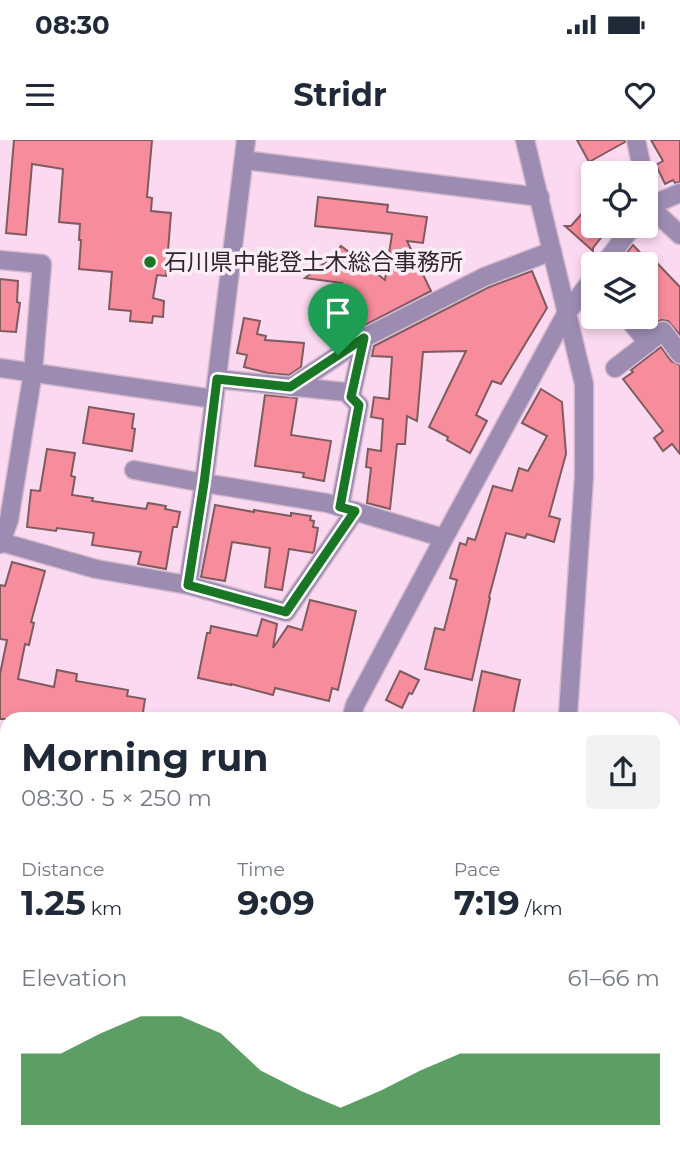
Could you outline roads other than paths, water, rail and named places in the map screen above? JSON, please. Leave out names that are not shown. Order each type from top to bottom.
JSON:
[{"type":"street","points":[[188,585],[204,483],[246,140]]},
{"type":"street","points":[[525,140],[584,384],[584,477],[568,712]]},
{"type":"street","points":[[636,140],[640,161]]},
{"type":"street","points":[[244,160],[540,197]]},
{"type":"street","points":[[658,198],[680,193]]},
{"type":"street","points":[[658,212],[680,235]]},
{"type":"street","points":[[613,252],[624,238]]},
{"type":"street","points":[[290,387],[364,338],[484,277],[552,251]]},
{"type":"street","points":[[0,260],[42,264],[33,372],[9,520],[0,543],[96,569],[188,585],[286,612],[348,509],[359,405],[346,392],[217,379]]},
{"type":"street","points":[[353,712],[566,314],[581,294]]},
{"type":"street","points":[[637,329],[648,343]]},
{"type":"street","points":[[615,368],[663,331],[680,354]]},
{"type":"street","points":[[351,397],[364,338]]},
{"type":"street","points":[[0,368],[214,399]]},
{"type":"street","points":[[134,470],[327,503],[444,538]]},
{"type":"place","name":"石川県中能登土木総合事務所","points":[[150,262]]}]
